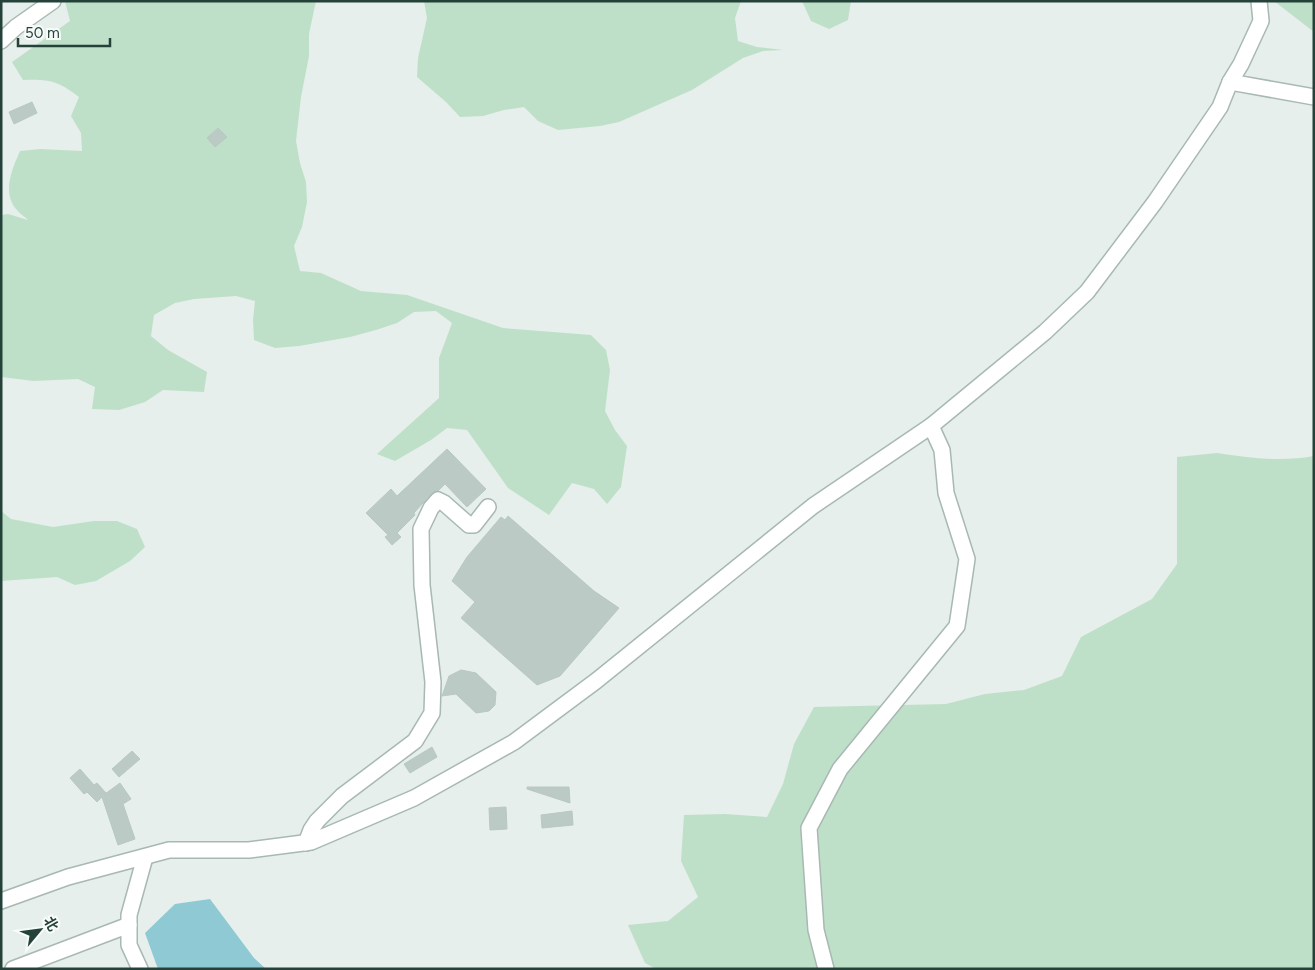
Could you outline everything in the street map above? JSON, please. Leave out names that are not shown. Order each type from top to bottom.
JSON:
[{"type":"street","points":[[1,40],[53,1]]},
{"type":"street","points":[[1,902],[68,877],[169,850],[249,850],[311,842],[414,798],[514,742],[596,681],[813,506],[931,426],[1045,332],[1087,292],[1156,202],[1220,107],[1230,82],[1241,64],[1261,21],[1259,1]]},
{"type":"street","points":[[1230,82],[1314,96]]},
{"type":"street","points":[[826,969],[816,930],[810,828],[840,768],[957,626],[968,559],[946,493],[942,450],[931,426]]},
{"type":"street","points":[[306,843],[317,821],[342,796],[415,741],[432,713],[433,682],[422,585],[421,529],[431,508],[438,500],[469,525],[474,525],[488,507]]},
{"type":"street","points":[[140,969],[128,945],[129,915],[145,856]]},
{"type":"street","points":[[13,969],[129,926]]},
{"type":"green space","points":[[65,1],[316,1],[309,34],[309,56],[301,97],[296,141],[306,182],[307,202],[302,227],[294,246],[300,271],[321,273],[361,291],[407,295],[503,328],[591,335],[606,350],[610,370],[605,411],[615,430],[627,446],[621,487],[607,504],[594,489],[572,483],[549,515],[508,488],[467,430],[447,428],[431,440],[395,461],[377,454],[439,398],[439,358],[452,323],[436,311],[414,312],[397,323],[350,337],[299,346],[275,348],[254,340],[253,320],[255,301],[236,296],[194,299],[175,303],[154,315],[151,336],[168,350],[207,372],[204,392],[163,390],[145,402],[119,410],[92,409],[95,387],[78,379],[34,381],[1,377],[1,215],[8,214],[28,220],[16,209],[10,195],[10,180],[14,165],[20,151],[40,149],[82,151],[81,133],[71,116],[79,97],[65,87],[53,82],[23,80],[12,62],[70,21]]},
{"type":"green space","points":[[424,1],[741,1],[735,18],[738,41],[757,47],[783,50],[763,51],[743,58],[692,90],[619,122],[600,126],[558,130],[538,121],[524,107],[483,116],[460,117],[417,77],[418,58],[427,18]]},
{"type":"green space","points":[[802,1],[851,1],[848,20],[829,29],[811,21]]},
{"type":"green space","points":[[1274,1],[1314,1],[1314,32]]},
{"type":"green space","points":[[1217,453],[1277,459],[1314,456],[1314,969],[656,969],[645,963],[628,925],[668,921],[698,897],[681,861],[684,815],[725,814],[767,817],[783,784],[794,744],[814,707],[946,704],[985,694],[1024,690],[1062,676],[1081,637],[1152,599],[1177,564],[1177,457]]},
{"type":"green space","points":[[1,511],[11,519],[53,527],[94,521],[117,521],[137,529],[145,547],[130,561],[96,581],[75,585],[57,577],[1,581]]},
{"type":"water","points":[[210,899],[254,958],[266,969],[158,969],[145,933],[175,904]]},
{"type":"building","points":[[32,102],[37,113],[14,124],[9,112]]},
{"type":"building","points":[[218,128],[227,137],[215,147],[207,138]]},
{"type":"building","points":[[447,449],[486,489],[467,507],[445,484],[438,491],[431,494],[414,513],[415,515],[397,533],[401,537],[392,545],[385,537],[388,535],[366,513],[391,489],[397,496]]},
{"type":"building","points":[[508,516],[594,591],[619,608],[560,676],[537,685],[461,618],[475,602],[452,581],[467,557],[501,517],[505,520]]},
{"type":"building","points":[[461,670],[476,673],[496,692],[495,705],[489,711],[476,713],[456,694],[442,696],[449,676]]},
{"type":"building","points":[[432,747],[437,757],[410,773],[404,764]]},
{"type":"building","points":[[132,751],[140,759],[119,777],[112,769]]},
{"type":"building","points":[[80,769],[94,785],[97,783],[105,794],[120,783],[131,799],[123,804],[135,839],[118,845],[102,797],[97,802],[87,792],[84,794],[70,778]]},
{"type":"building","points":[[527,787],[569,787],[570,803],[527,789]]},
{"type":"building","points":[[506,807],[507,829],[490,830],[489,808]]},
{"type":"building","points":[[572,811],[573,825],[542,828],[541,815]]}]
